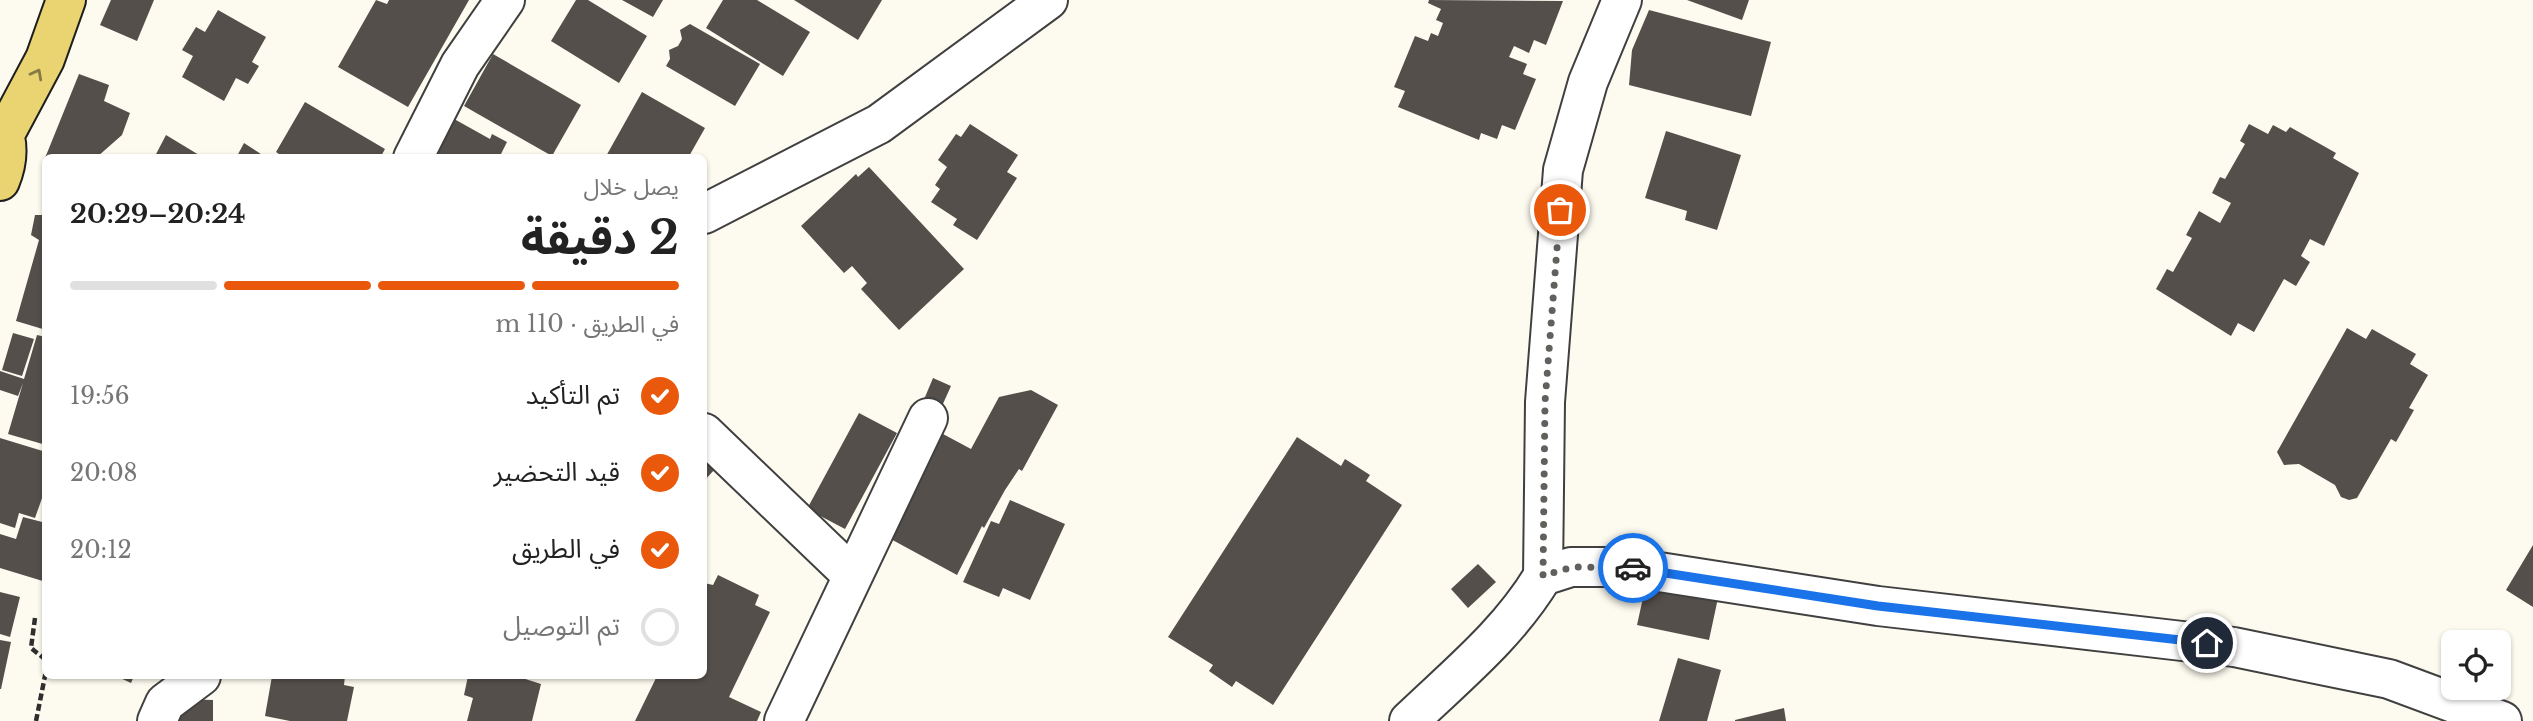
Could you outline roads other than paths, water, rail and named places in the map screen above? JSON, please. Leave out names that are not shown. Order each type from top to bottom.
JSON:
[{"type":"main road","points":[[0,181],[7,156],[3,128],[45,59],[65,0]]},
{"type":"street","points":[[415,154],[460,65],[505,0]]},
{"type":"street","points":[[707,212],[879,124],[1048,0]]},
{"type":"street","points":[[1409,721],[1497,640],[1522,611],[1543,576],[1545,402],[1563,170],[1588,82],[1622,0]]},
{"type":"street","points":[[784,721],[851,575],[928,418]]},
{"type":"street","points":[[707,436],[851,575]]},
{"type":"street","points":[[1543,576],[1572,567],[1626,567],[1878,606],[2234,646],[2389,679],[2502,721]]},
{"type":"street","points":[[164,700],[196,679]]}]
